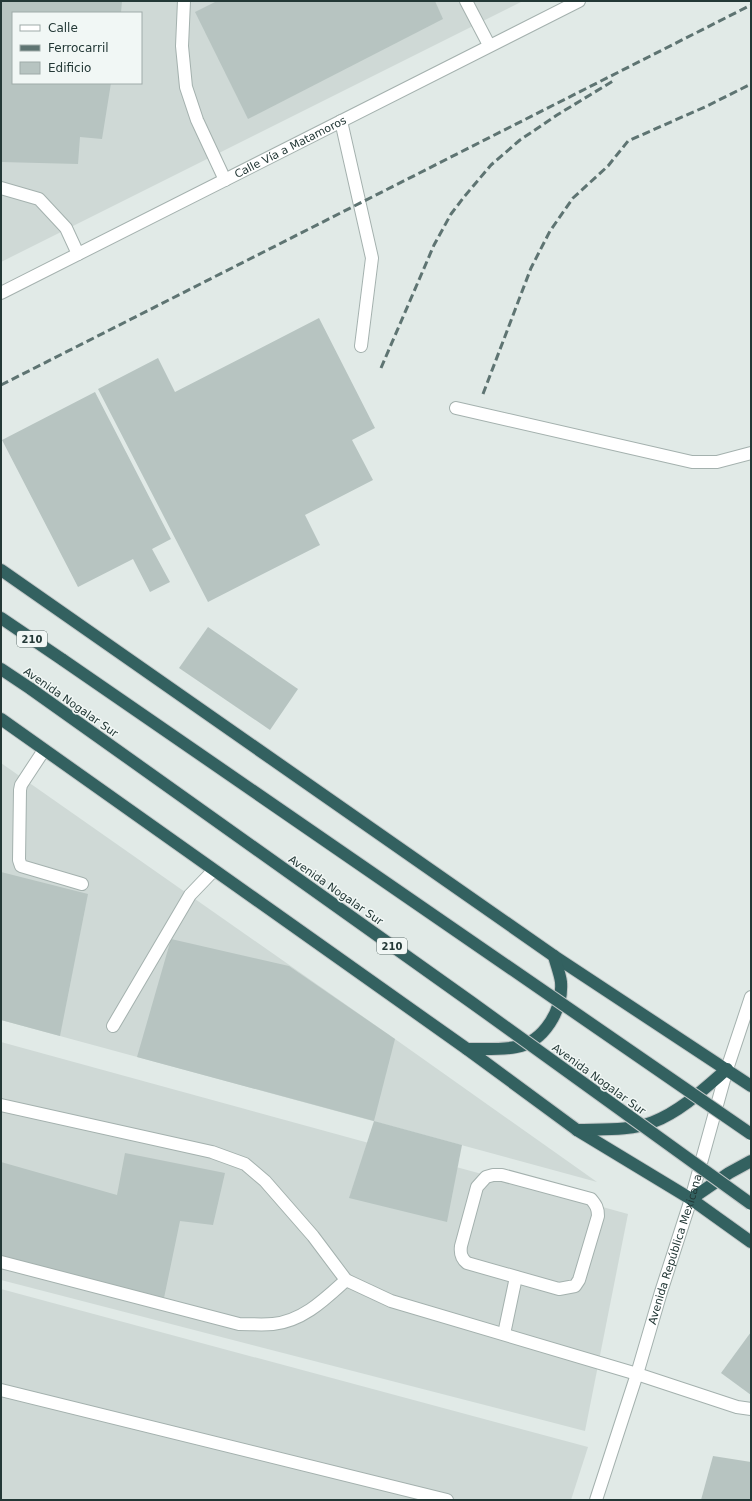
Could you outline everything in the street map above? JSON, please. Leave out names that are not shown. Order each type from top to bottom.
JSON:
[{"type":"highway","points":[[1,570],[554,956],[751,1086]]},
{"type":"highway","name":"210","points":[[1,618],[751,1134]]},
{"type":"highway","name":"Avenida Nogalar Sur","points":[[1,669],[471,1002],[751,1204]]},
{"type":"highway","points":[[1,719],[467,1049],[577,1130],[691,1199],[751,1242]]},
{"type":"highway","points":[[467,1049],[516,1047],[530,1043],[545,1030],[554,1016],[559,998],[561,982],[554,956]]},
{"type":"highway","points":[[577,1130],[628,1128],[652,1122],[673,1112],[699,1095],[727,1069]]},
{"type":"highway","points":[[691,1199],[728,1173],[751,1162]]},
{"type":"street","points":[[184,1],[182,46],[186,87],[198,120],[225,180]]},
{"type":"street","points":[[466,1],[489,45]]},
{"type":"street","name":"Calle Vía a Matamoros","points":[[1,292],[579,1]]},
{"type":"street","points":[[340,121],[372,258],[361,346]]},
{"type":"street","points":[[1,188],[39,199],[66,228],[78,254]]},
{"type":"street","points":[[456,408],[692,462],[717,462],[751,453]]},
{"type":"street","points":[[44,750],[21,785],[19,860],[21,866],[82,884]]},
{"type":"street","points":[[113,1026],[190,895],[214,870]]},
{"type":"street","name":"Avenida República Mexicana","points":[[596,1500],[691,1199],[727,1069],[751,997]]},
{"type":"street","points":[[1,1104],[212,1152],[245,1164],[265,1181],[280,1198],[313,1236],[346,1280],[391,1301],[637,1374],[737,1408],[751,1409]]},
{"type":"street","points":[[502,1175],[591,1200],[598,1210],[598,1216],[579,1280],[575,1286],[559,1289],[516,1277],[467,1263],[462,1258],[460,1252],[461,1246],[477,1187],[482,1181],[486,1177],[502,1175]]},
{"type":"street","points":[[1,1262],[239,1324],[274,1324],[297,1318],[318,1304],[346,1280]]},
{"type":"street","points":[[504,1334],[516,1277]]},
{"type":"street","points":[[1,1390],[447,1500]]},
{"type":"shaded area","points":[[1,1],[523,1],[1,262]]},
{"type":"shaded area","points":[[1,763],[395,1039],[597,1182],[1,1020]]},
{"type":"shaded area","points":[[1,1042],[628,1214],[585,1431],[1,1280]]},
{"type":"shaded area","points":[[1,1289],[588,1447],[571,1500],[1,1500]]},
{"type":"building","points":[[1,1],[122,1],[121,12],[12,12],[12,84],[111,84],[102,139],[80,137],[78,164],[1,162]]},
{"type":"building","points":[[217,1],[435,1],[443,19],[248,119],[195,12]]},
{"type":"building","points":[[319,318],[375,428],[352,440],[373,480],[305,515],[320,545],[208,602],[98,389],[158,358],[175,392]]},
{"type":"building","points":[[95,392],[171,539],[152,549],[170,582],[150,592],[133,559],[78,587],[2,440]]},
{"type":"building","points":[[208,627],[298,689],[270,730],[179,668]]},
{"type":"building","points":[[1,872],[88,894],[60,1036],[1,1020]]},
{"type":"building","points":[[171,939],[289,966],[395,1039],[374,1121],[137,1057]]},
{"type":"building","points":[[374,1121],[462,1145],[447,1222],[349,1198]]},
{"type":"building","points":[[125,1153],[225,1173],[213,1225],[180,1221],[164,1298],[1,1256],[1,1162],[117,1195]]},
{"type":"building","points":[[751,1332],[751,1395],[721,1373]]},
{"type":"building","points":[[713,1456],[751,1462],[751,1500],[701,1500]]},
{"type":"railway","points":[[1,385],[751,5]]},
{"type":"railway","points":[[381,368],[434,245],[451,214],[464,197],[491,165],[520,140],[557,115],[613,81]]},
{"type":"railway","points":[[483,394],[531,268],[550,231],[573,198],[608,166],[628,141],[707,106],[751,84]]}]
